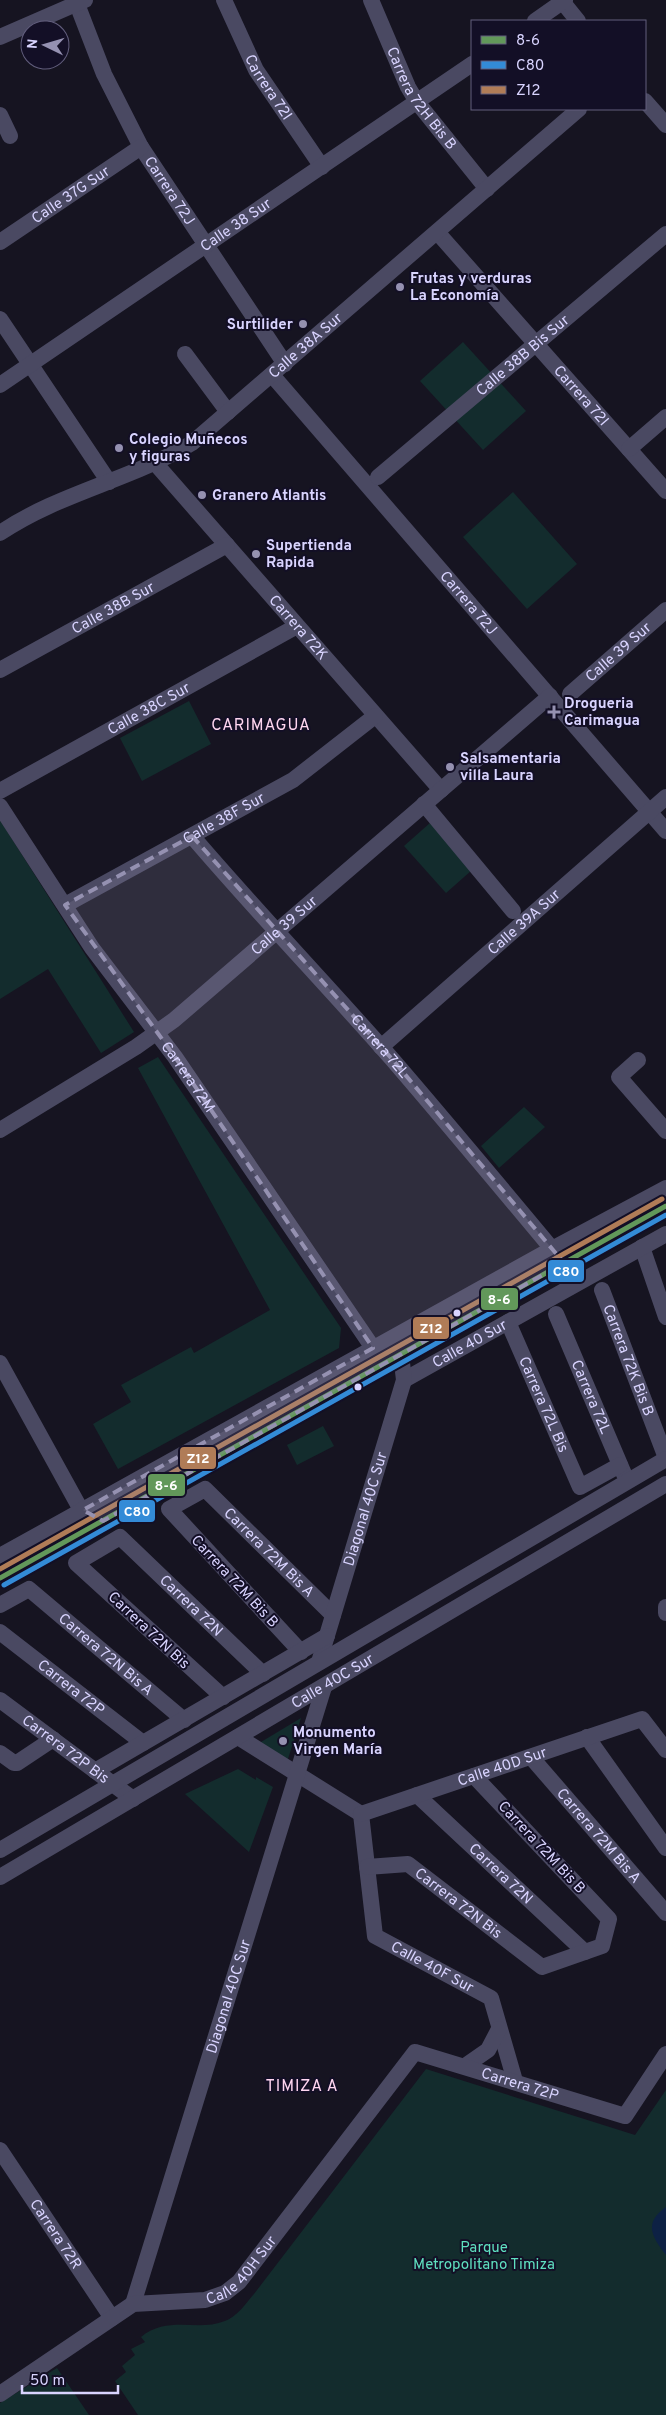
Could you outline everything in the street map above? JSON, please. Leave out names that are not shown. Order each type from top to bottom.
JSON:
[{"type":"street","name":"Carrera 72I","points":[[224,0],[256,70],[322,167]]},
{"type":"street","name":"Carrera 72H Bis B","points":[[371,0],[408,87],[417,102],[487,189]]},
{"type":"street","points":[[536,20],[563,1],[577,20]]},
{"type":"street","points":[[0,37],[81,2]]},
{"type":"street","name":"Carrera 72J","points":[[81,2],[104,74],[141,147],[284,364]]},
{"type":"street","name":"Calle 38 Sur","points":[[0,386],[471,65]]},
{"type":"street","points":[[646,102],[666,125]]},
{"type":"street","name":"Calle 38A Sur","points":[[0,533],[49,507],[155,463],[192,443],[578,110]]},
{"type":"street","points":[[0,115],[10,136]]},
{"type":"street","name":"Calle 37G Sur","points":[[0,242],[141,147]]},
{"type":"street","name":"Carrera 72I","points":[[437,232],[666,491]]},
{"type":"street","name":"Calle 38B Bis Sur","points":[[378,477],[666,234]]},
{"type":"street","points":[[0,319],[109,482]]},
{"type":"street","points":[[185,354],[228,412]]},
{"type":"street","name":"Carrera 72J","points":[[272,375],[666,831]]},
{"type":"street","points":[[629,449],[666,417]]},
{"type":"street","name":"Carrera 72K","points":[[155,463],[440,790]]},
{"type":"street","name":"Calle 38B Sur","points":[[0,670],[227,545]]},
{"type":"street","name":"Calle 39 Sur","points":[[570,694],[666,610]]},
{"type":"street","name":"Calle 38C Sur","points":[[0,791],[297,626]]},
{"type":"street","name":"Calle 39 Sur","points":[[0,1130],[157,1033],[550,696]]},
{"type":"street","name":"Calle 38F Sur","points":[[65,905],[293,780],[375,716]]},
{"type":"street","name":"Calle 39A Sur","points":[[381,1047],[666,797]]},
{"type":"street","points":[[424,804],[513,911]]},
{"type":"street","name":"Carrera 72M","points":[[0,806],[92,948],[157,1033],[373,1348]]},
{"type":"street","name":"Carrera 72L","points":[[192,836],[248,902],[277,931],[381,1047],[564,1263]]},
{"type":"street","points":[[638,1060],[619,1077],[666,1131]]},
{"type":"street","points":[[0,1556],[552,1249],[666,1188]]},
{"type":"street","name":"Calle 40 Sur","points":[[0,1578],[666,1206]]},
{"type":"street","name":"Calle 40 Sur","points":[[404,1380],[666,1234]]},
{"type":"street","points":[[642,1247],[666,1317]]},
{"type":"street","name":"Carrera 72K Bis B","points":[[602,1290],[663,1441],[666,1458]]},
{"type":"street","name":"Carrera 72L","points":[[556,1314],[627,1481]]},
{"type":"street","name":"Carrera 72L Bis","points":[[508,1322],[580,1487],[620,1465]]},
{"type":"street","name":"Diagonal 40C Sur","points":[[319,1662],[404,1380],[401,1354]]},
{"type":"street","points":[[0,1363],[83,1510],[87,1529]]},
{"type":"street","name":"Calle 40C Sur","points":[[0,1850],[666,1458]]},
{"type":"street","name":"Calle 40C Sur","points":[[0,1877],[666,1484]]},
{"type":"street","name":"Carrera 72M Bis A","points":[[205,1489],[333,1615]]},
{"type":"street","name":"Carrera 72M Bis B","points":[[205,1489],[170,1509],[301,1652]]},
{"type":"street","points":[[83,1510],[103,1521]]},
{"type":"street","name":"Carrera 72N Bis","points":[[120,1537],[76,1562],[222,1697]]},
{"type":"street","name":"Carrera 72N","points":[[120,1537],[263,1674]]},
{"type":"street","name":"Carrera 72N Bis A","points":[[0,1605],[29,1589],[184,1720]]},
{"type":"street","points":[[666,1607],[666,1613]]},
{"type":"street","points":[[398,1616],[410,1636]]},
{"type":"street","name":"Carrera 72P","points":[[0,1632],[143,1743]]},
{"type":"street","points":[[95,1771],[327,1636]]},
{"type":"street","name":"Diagonal 40C Sur","points":[[133,2304],[324,1687]]},
{"type":"street","name":"Carrera 72P Bis","points":[[0,1700],[133,1799]]},
{"type":"street","name":"Calle 40D Sur","points":[[361,1814],[642,1719],[666,1750]]},
{"type":"street","points":[[238,1737],[361,1814],[367,1867]]},
{"type":"street","points":[[588,1738],[666,1848]]},
{"type":"street","points":[[0,1753],[14,1763],[20,1762],[54,1739]]},
{"type":"street","name":"Carrera 72M Bis A","points":[[531,1757],[666,1914]]},
{"type":"street","name":"Carrera 72M Bis B","points":[[474,1776],[609,1919],[602,1946],[585,1952]]},
{"type":"street","name":"Carrera 72N","points":[[417,1795],[585,1952]]},
{"type":"street","name":"Carrera 72N Bis","points":[[367,1867],[408,1864],[542,1967],[585,1952]]},
{"type":"street","name":"Calle 40F Sur","points":[[367,1867],[374,1936],[491,1998],[499,2030]]},
{"type":"street","points":[[465,2066],[488,2050],[499,2030]]},
{"type":"street","points":[[499,2030],[515,2081]]},
{"type":"street","name":"Carrera 72P","points":[[415,2052],[625,2116],[666,2054]]},
{"type":"street","name":"Calle 40H Sur","points":[[133,2304],[205,2300],[225,2293],[239,2282],[415,2052]]},
{"type":"street","name":"Carrera 72R","points":[[0,2150],[112,2318]]},
{"type":"street","points":[[0,2394],[133,2304]]},
{"type":"highlighted area","points":[[192,836],[392,1059],[564,1263],[103,1521],[83,1510],[373,1348],[175,1057],[65,905]]},
{"type":"green space","points":[[463,342],[526,411],[483,450],[420,381]]},
{"type":"green space","points":[[513,492],[577,564],[527,609],[463,537]]},
{"type":"green space","points":[[189,701],[211,744],[142,781],[120,738]]},
{"type":"green space","points":[[0,820],[134,1032],[101,1053],[48,969],[0,999]]},
{"type":"green space","points":[[430,823],[472,870],[446,893],[404,846]]},
{"type":"green space","points":[[158,1057],[341,1328],[339,1348],[118,1469],[93,1424],[131,1402],[121,1385],[191,1347],[194,1353],[270,1310],[138,1068]]},
{"type":"green space","points":[[524,1107],[545,1127],[499,1168],[481,1146]]},
{"type":"green space","points":[[323,1426],[334,1446],[297,1465],[287,1445]]},
{"type":"green space","points":[[72,1524],[73,1527],[48,1541],[34,1555],[0,1574],[0,1565]]},
{"type":"green space","points":[[301,1718],[287,1762],[256,1745]]},
{"type":"green space","points":[[238,1769],[256,1780],[256,1777],[273,1787],[249,1852],[185,1794]]},
{"type":"green space","name":"Parque Metropolitano Timiza","points":[[426,2069],[635,2135],[666,2090],[666,2415],[138,2415],[115,2381],[126,2372],[122,2366],[135,2355],[131,2349],[145,2342],[141,2337],[151,2330],[172,2325],[215,2324],[229,2319],[237,2313],[254,2294]]},
{"type":"green space","points":[[57,2368],[89,2415],[0,2415],[0,2403]]},
{"type":"water","points":[[666,2207],[666,2255],[654,2236],[652,2224],[654,2219]]},
{"type":"transit line","name":"Z12","points":[[0,1569],[662,1199]]},
{"type":"transit line","name":"8-6","points":[[0,1578],[666,1206]]},
{"type":"transit line","name":"C80","points":[[4,1585],[666,1215]]},
{"type":"place","name":"Frutas y verduras La Economía","points":[[400,287]]},
{"type":"place","name":"Surtilider","points":[[303,324]]},
{"type":"place","name":"Colegio Muñecos y figuras","points":[[119,448]]},
{"type":"place","name":"Granero Atlantis","points":[[202,495]]},
{"type":"place","name":"Supertienda Rapida","points":[[256,554]]},
{"type":"place","name":"Drogueria Carimagua","points":[[554,712]]},
{"type":"place","name":"Salsamentaria villa Laura","points":[[450,767]]},
{"type":"place","name":"Monumento Virgen María","points":[[283,1741]]},
{"type":"district","name":"CARIMAGUA","points":[[261,724]]},
{"type":"district","name":"TIMIZA A","points":[[302,2085]]}]
